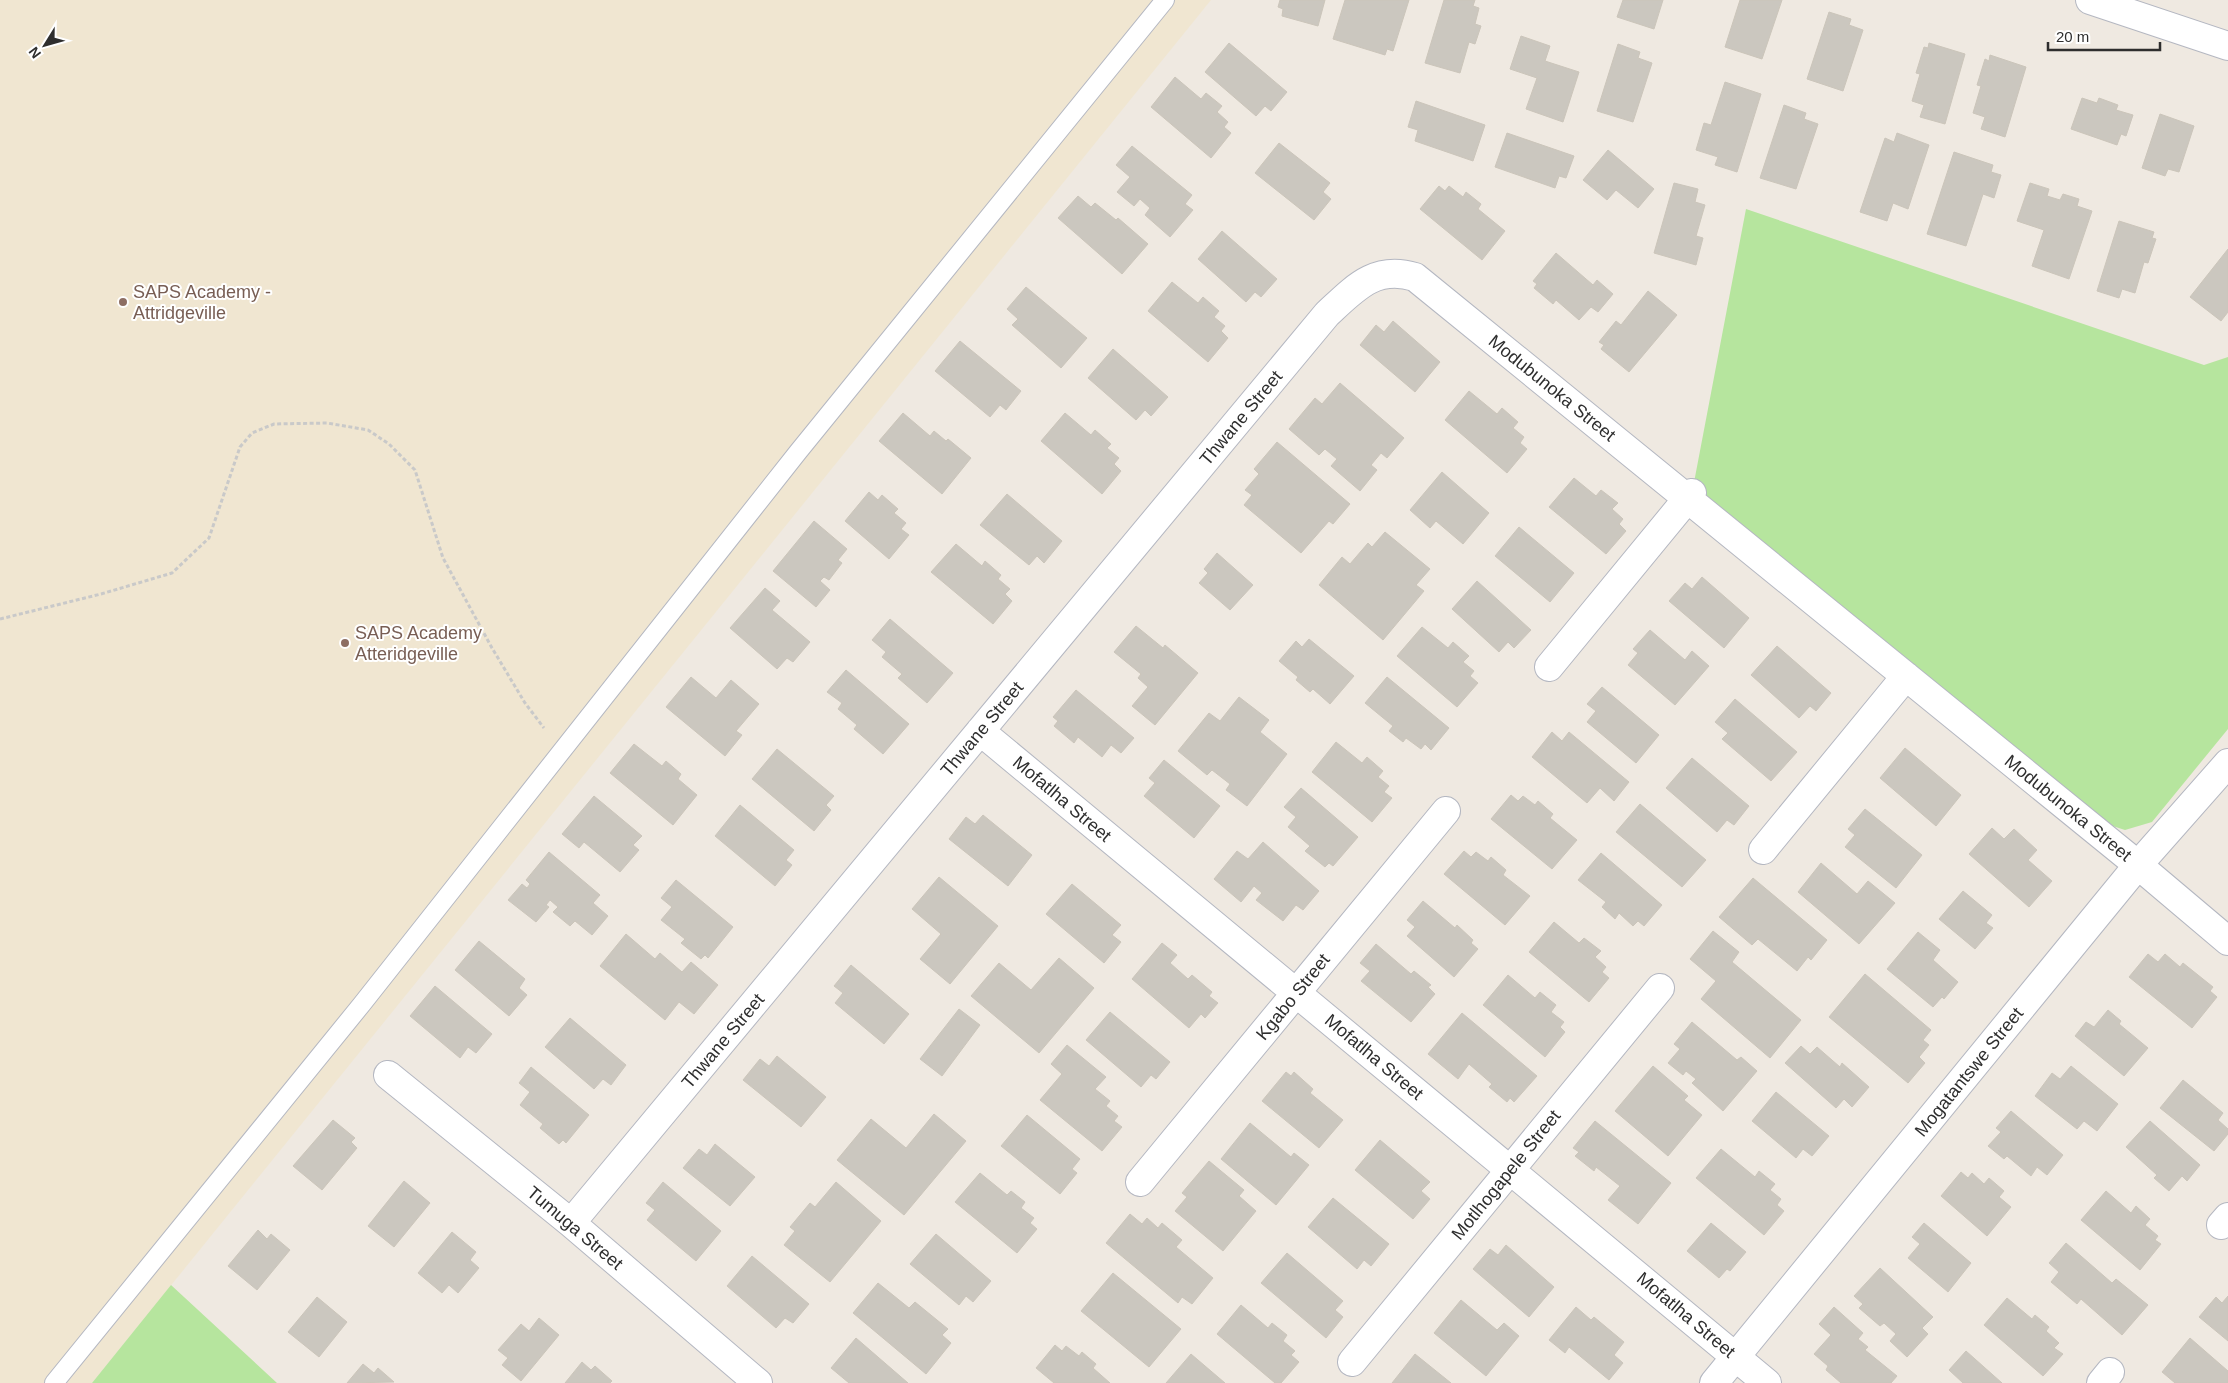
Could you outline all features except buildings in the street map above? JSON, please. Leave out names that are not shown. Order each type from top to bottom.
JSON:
[{"type":"street","points":[[2090,0],[2228,46]]},
{"type":"street","name":"Thwane Street","points":[[571,1223],[1327,314],[1364,282],[1385,274],[1399,273],[1415,278]]},
{"type":"street","name":"Modubunoka Street","points":[[1415,278],[1690,496],[2228,941]]},
{"type":"street","points":[[1550,667],[1690,496]]},
{"type":"street","points":[[1763,850],[1906,676]]},
{"type":"street","name":"Mofatlha Street","points":[[980,731],[1767,1383]]},
{"type":"street","name":"Mogatantswe Street","points":[[1714,1383],[2138,865],[2228,763]]},
{"type":"street","name":"Kgabo Street","points":[[1140,1182],[1446,811]]},
{"type":"street","name":"Motlhogapele Street","points":[[1352,1362],[1660,988]]},
{"type":"street","name":"Tumuga Street","points":[[388,1075],[571,1223],[758,1383]]},
{"type":"lane","points":[[54,1383],[362,1004],[798,452],[1165,0]]},
{"type":"path","points":[[0,619],[172,574],[209,538],[240,447],[252,433],[274,424],[327,423],[368,430],[389,444],[415,470],[443,558],[492,648],[525,703],[562,750]]},
{"type":"shaded area","name":"SAPS Academy Atteridgeville","points":[[0,0],[1211,0],[92,1383],[0,1383]]},
{"type":"green space","points":[[1746,209],[2204,365],[2228,357],[2228,729],[2152,822],[2125,830],[2088,818],[1692,493]]},
{"type":"green space","points":[[171,1285],[277,1383],[92,1383]]},
{"type":"place","name":"SAPS Academy - Attridgeville","points":[[123,302]]},
{"type":"place","name":"SAPS Academy Atteridgeville","points":[[345,643]]}]
